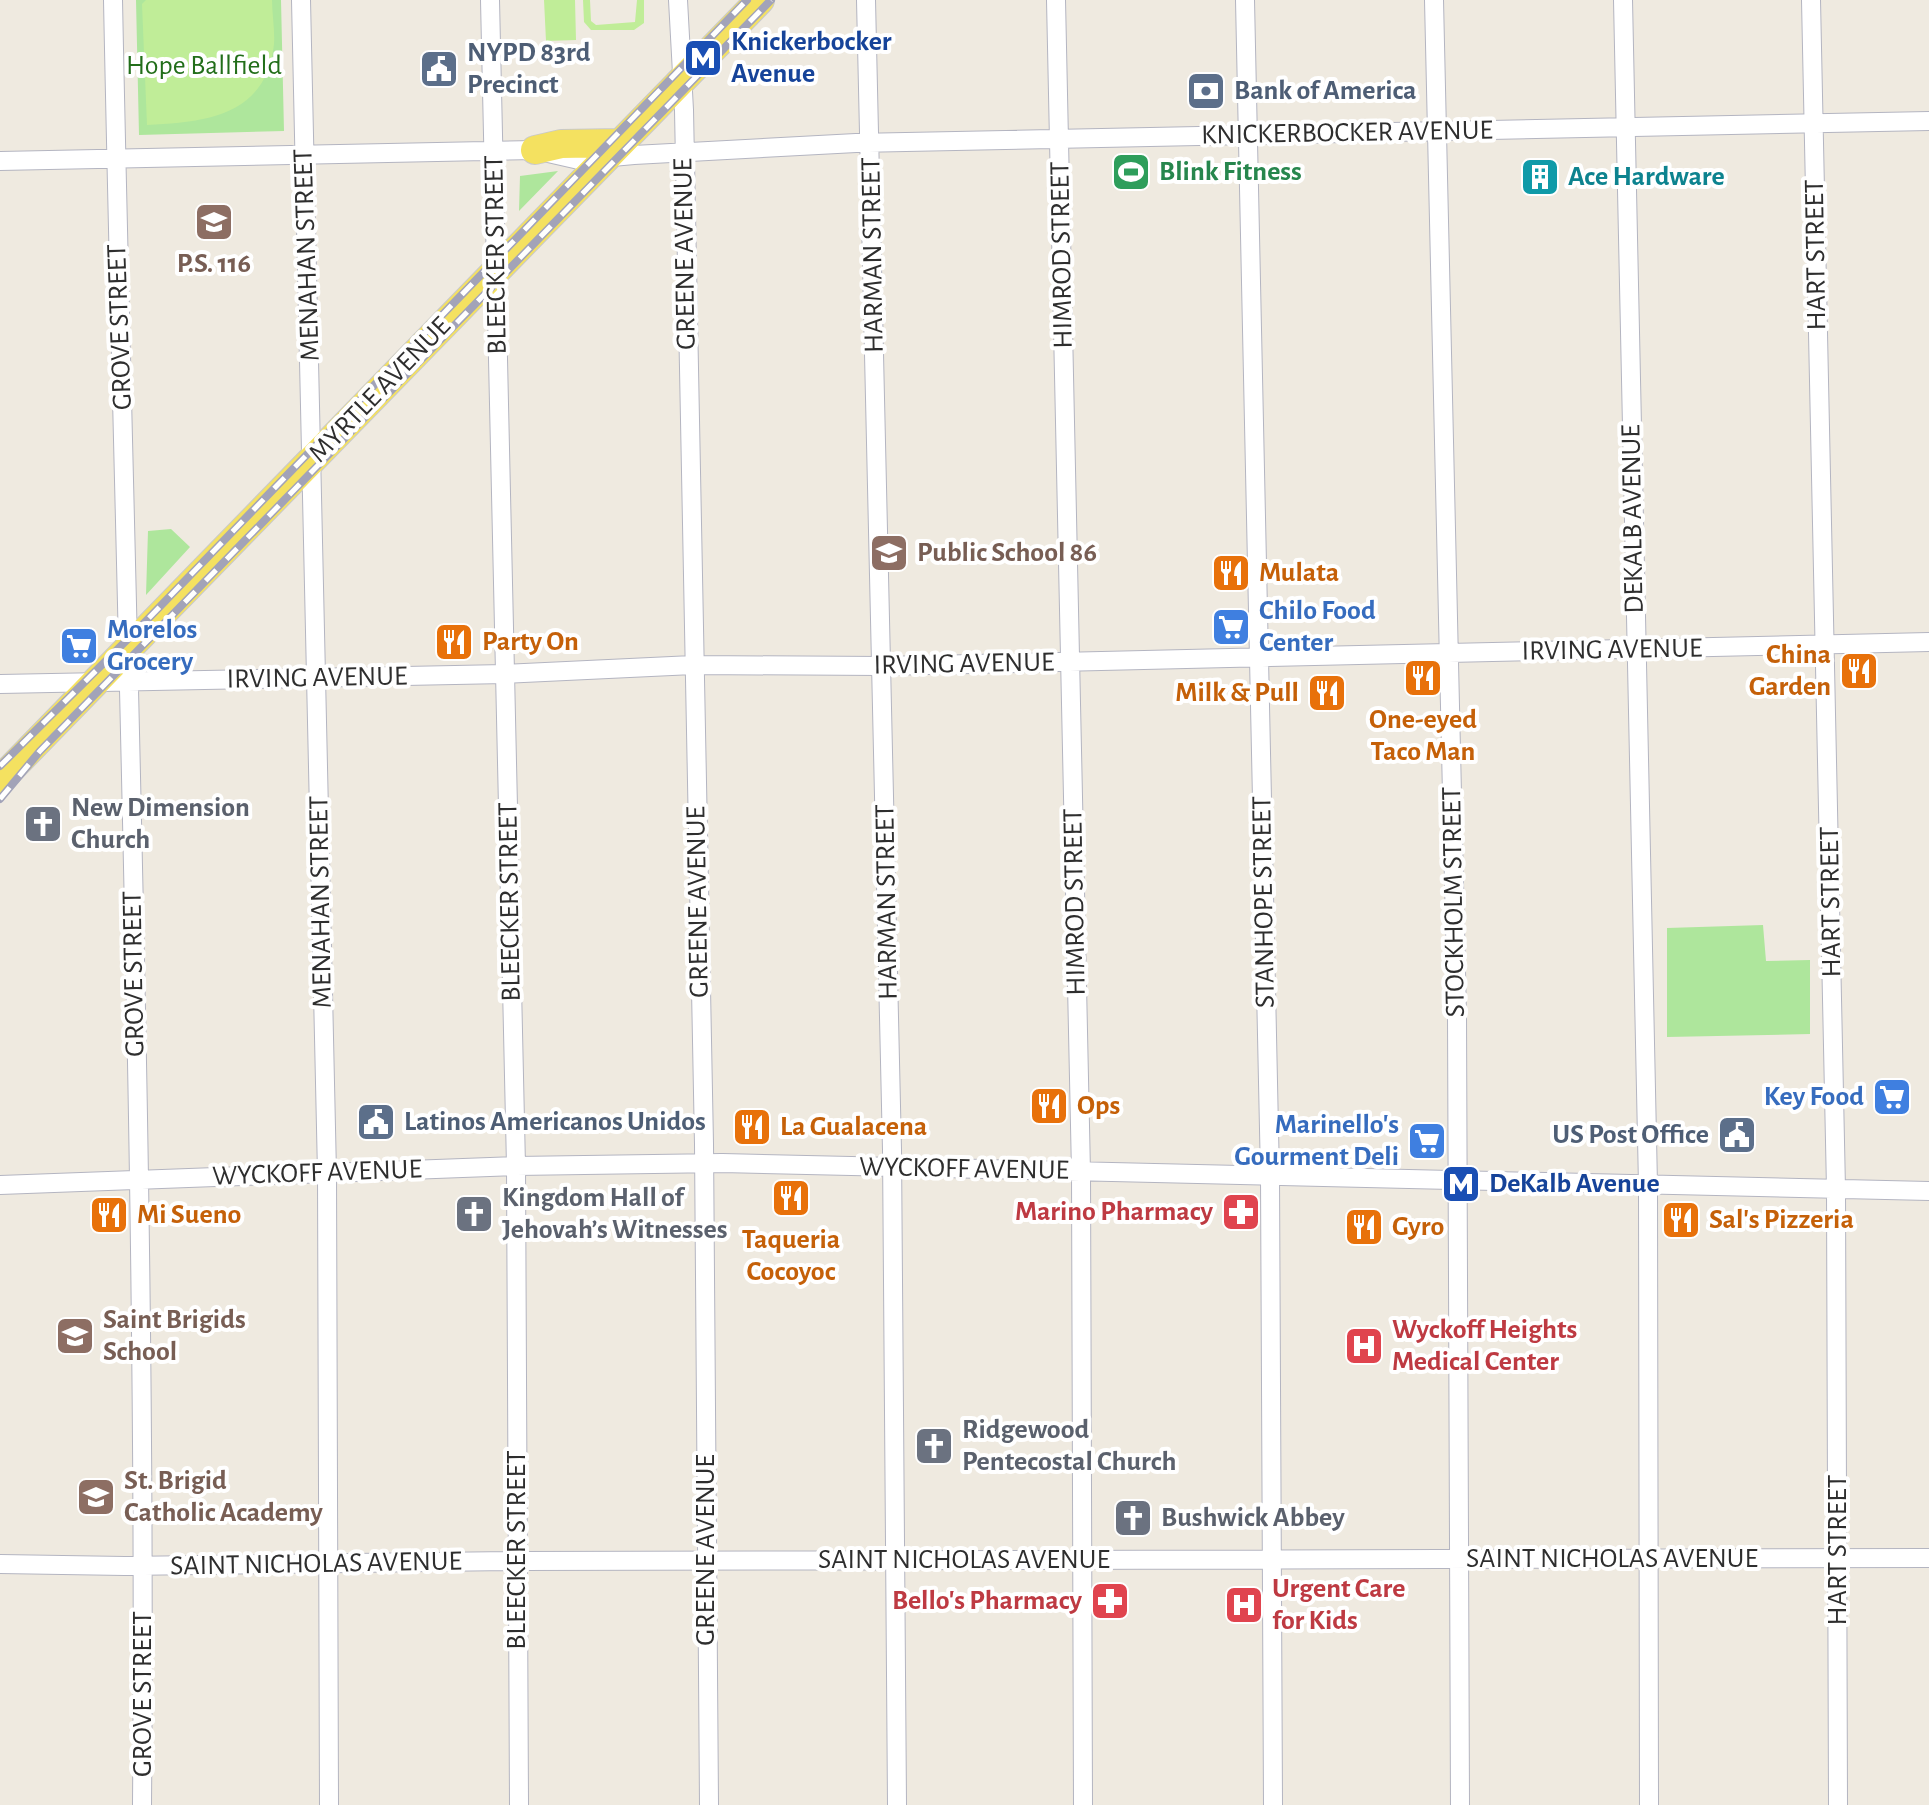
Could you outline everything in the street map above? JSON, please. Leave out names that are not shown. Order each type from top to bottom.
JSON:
[{"type":"main road","name":"MYRTLE AVENUE","points":[[0,780],[760,0]]},
{"type":"main road","points":[[535,150],[561,144],[612,150]]},
{"type":"street","name":"GROVE STREET","points":[[113,0],[138,1180],[144,1566],[142,1805]]},
{"type":"street","name":"MENAHAN STREET","points":[[301,0],[327,1173],[329,1805]]},
{"type":"street","name":"BLEECKER STREET","points":[[490,0],[516,1166],[519,1805]]},
{"type":"street","name":"GREENE AVENUE","points":[[678,0],[683,79],[704,1163],[709,1805]]},
{"type":"street","name":"HARMAN STREET","points":[[866,0],[893,1167],[897,1805]]},
{"type":"street","name":"HIMROD STREET","points":[[1056,0],[1081,1172],[1083,1805]]},
{"type":"street","name":"STANHOPE STREET","points":[[1245,0],[1270,1176],[1273,1805]]},
{"type":"street","name":"STOCKHOLM STREET","points":[[1434,0],[1459,1180],[1460,1805]]},
{"type":"street","name":"DEKALB AVENUE","points":[[1623,0],[1648,1185],[1649,1805]]},
{"type":"street","name":"HART STREET","points":[[1811,0],[1836,1189],[1838,1805]]},
{"type":"street","name":"KNICKERBOCKER AVENUE","points":[[612,150],[683,153],[871,143],[1929,121]]},
{"type":"street","points":[[0,161],[535,150]]},
{"type":"street","name":"IRVING AVENUE","points":[[0,684],[505,674],[693,665],[882,666],[1929,642]]},
{"type":"street","name":"WYCKOFF AVENUE","points":[[0,1185],[516,1166],[704,1163],[1929,1191]]},
{"type":"street","name":"SAINT NICHOLAS AVENUE","points":[[0,1564],[144,1566],[517,1561],[1929,1558]]},
{"type":"green space","name":"Hope Ballfield","points":[[136,0],[281,0],[284,131],[139,135]]},
{"type":"green space","name":"Hope Ballfield","points":[[146,0],[272,0],[274,44],[269,68],[259,87],[230,110],[211,117],[147,125],[142,4]]},
{"type":"green space","points":[[544,0],[575,0],[576,40],[546,41]]},
{"type":"green space","points":[[583,0],[590,0],[591,21],[596,25],[635,22],[637,0],[644,0],[644,23],[634,30],[591,30],[584,22]]},
{"type":"green space","points":[[558,171],[519,211],[520,176]]},
{"type":"green space","points":[[171,529],[190,547],[146,595],[148,531]]},
{"type":"green space","points":[[1763,925],[1766,961],[1810,960],[1810,1034],[1667,1037],[1667,928]]},
{"type":"railway","points":[[0,766],[144,623],[747,0]]},
{"type":"railway","points":[[0,799],[40,751],[771,0]]},
{"type":"place","name":"Knickerbocker Avenue","points":[[703,58]]},
{"type":"place","name":"NYPD 83rd Precinct","points":[[439,69]]},
{"type":"place","name":"Bank of America","points":[[1206,91]]},
{"type":"place","name":"Blink Fitness","points":[[1131,172]]},
{"type":"place","name":"Ace Hardware","points":[[1540,177]]},
{"type":"place","name":"P.S. 116","points":[[214,222]]},
{"type":"place","name":"Public School 86","points":[[889,553]]},
{"type":"place","name":"Mulata","points":[[1231,573]]},
{"type":"place","name":"Chilo Food Center","points":[[1231,627]]},
{"type":"place","name":"Party On","points":[[454,642]]},
{"type":"place","name":"Morelos Grocery","points":[[79,646]]},
{"type":"place","name":"China Garden","points":[[1859,671]]},
{"type":"place","name":"One-eyed Taco Man","points":[[1423,678]]},
{"type":"place","name":"Milk & Pull","points":[[1327,693]]},
{"type":"place","name":"New Dimension Church","points":[[43,824]]},
{"type":"place","name":"Key Food","points":[[1892,1097]]},
{"type":"place","name":"Ops","points":[[1049,1106]]},
{"type":"place","name":"Latinos Americanos Unidos","points":[[376,1122]]},
{"type":"place","name":"La Gualacena","points":[[752,1127]]},
{"type":"place","name":"US Post Office","points":[[1737,1135]]},
{"type":"place","name":"Marinello's Gourment Deli","points":[[1427,1141]]},
{"type":"place","name":"DeKalb Avenue","points":[[1461,1184]]},
{"type":"place","name":"Taqueria Cocoyoc","points":[[791,1198]]},
{"type":"place","name":"Marino Pharmacy","points":[[1241,1212]]},
{"type":"place","name":"Kingdom Hall of Jehovah’s Witnesses","points":[[474,1214]]},
{"type":"place","name":"Mi Sueno","points":[[109,1215]]},
{"type":"place","name":"Sal's Pizzeria","points":[[1681,1220]]},
{"type":"place","name":"Gyro","points":[[1364,1227]]},
{"type":"place","name":"Saint Brigids School","points":[[75,1336]]},
{"type":"place","name":"Wyckoff Heights Medical Center","points":[[1364,1346]]},
{"type":"place","name":"Ridgewood Pentecostal Church","points":[[934,1446]]},
{"type":"place","name":"St. Brigid Catholic Academy","points":[[96,1497]]},
{"type":"place","name":"Bushwick Abbey","points":[[1133,1518]]},
{"type":"place","name":"Bello's Pharmacy","points":[[1110,1601]]},
{"type":"place","name":"Urgent Care for Kids","points":[[1244,1605]]}]
